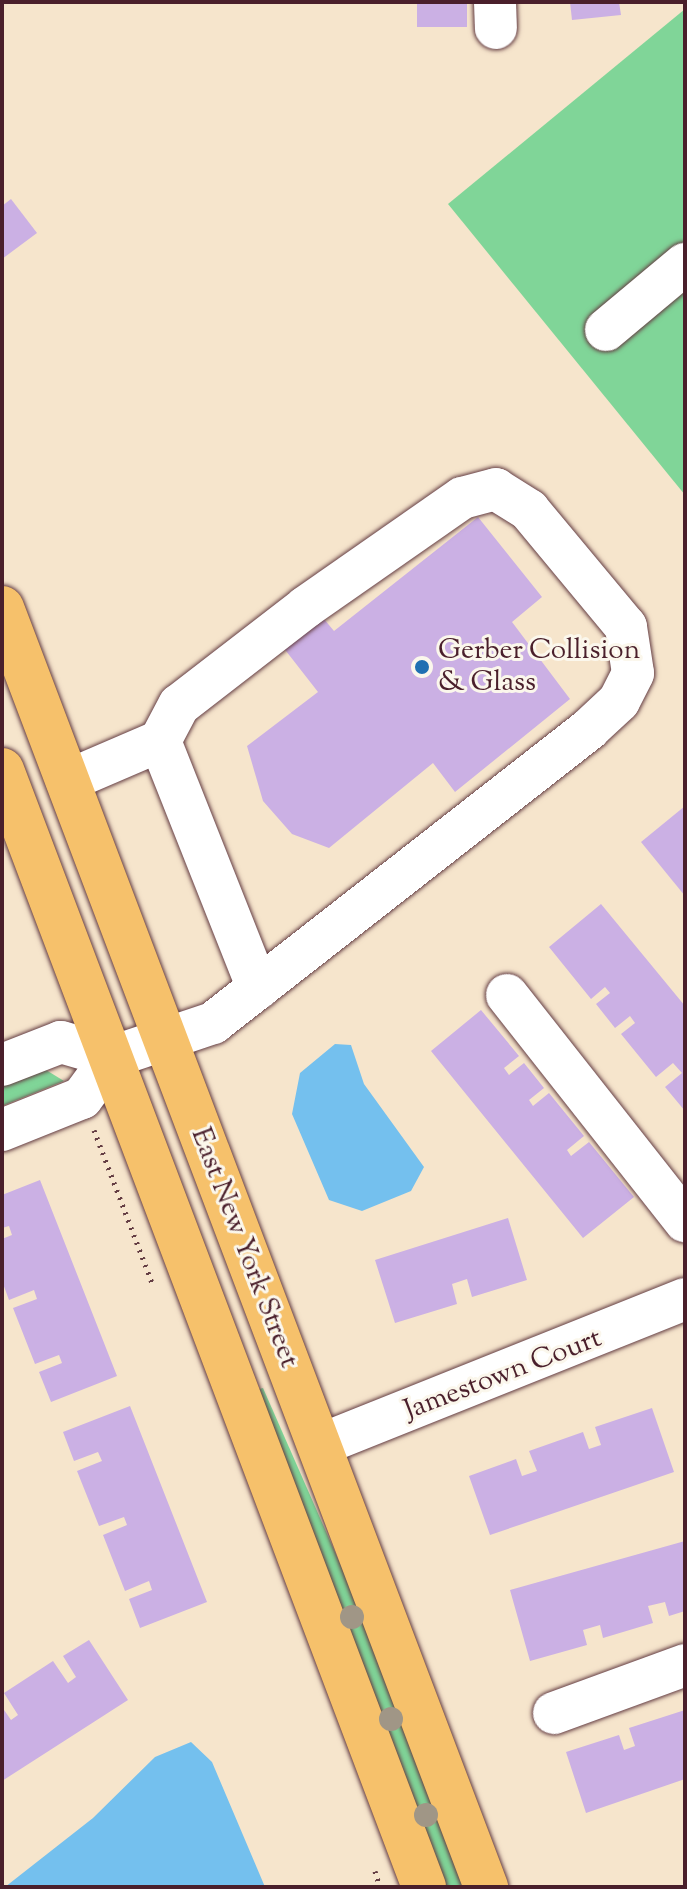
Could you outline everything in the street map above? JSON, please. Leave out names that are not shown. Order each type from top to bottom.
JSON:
[{"type":"main road","name":"East New York Street","points":[[2,608],[486,1887]]},
{"type":"main road","name":"East New York Street","points":[[2,770],[424,1887]]},
{"type":"street","points":[[606,330],[685,264]]},
{"type":"street","points":[[2,1130],[82,1098],[112,1057],[164,1036],[213,1023],[619,701],[633,673],[626,627],[529,510],[496,489],[462,498],[306,607],[179,705],[160,741],[67,781]]},
{"type":"street","points":[[160,741],[258,988]]},
{"type":"street","points":[[507,995],[685,1221]]},
{"type":"street","points":[[2,1065],[61,1042],[112,1057]]},
{"type":"street","name":"Jamestown Court","points":[[320,1445],[679,1316]]},
{"type":"street","points":[[554,1713],[685,1665]]},
{"type":"green space","points":[[685,9],[685,495],[448,204]]},
{"type":"green space","points":[[46,1070],[64,1081],[2,1106],[2,1085]]},
{"type":"green space","points":[[263,1388],[364,1618],[467,1887],[443,1887],[255,1390]]},
{"type":"water","points":[[335,1044],[351,1045],[364,1084],[424,1167],[411,1191],[362,1211],[329,1200],[292,1114],[300,1073]]},
{"type":"water","points":[[191,1742],[212,1762],[265,1887],[5,1887],[93,1818],[155,1757]]},
{"type":"building","points":[[417,2],[467,2],[467,27],[417,27]]},
{"type":"building","points":[[570,2],[619,2],[621,15],[572,20]]},
{"type":"building","points":[[11,199],[37,233],[2,259],[2,206]]},
{"type":"building","name":"Gerber Collision & Glass","points":[[478,517],[542,597],[512,622],[570,699],[455,792],[433,763],[329,848],[292,834],[263,801],[247,746],[318,692],[279,642],[319,613],[334,631]]},
{"type":"building","points":[[685,806],[685,896],[641,842]]},
{"type":"building","points":[[601,904],[685,1006],[685,1111],[665,1087],[682,1073],[673,1063],[656,1077],[621,1034],[635,1023],[630,1016],[615,1028],[596,1004],[610,993],[605,987],[591,999],[549,947]]},
{"type":"building","points":[[481,1010],[519,1056],[504,1068],[509,1075],[524,1063],[544,1088],[529,1100],[533,1106],[549,1093],[584,1136],[567,1150],[571,1156],[589,1142],[634,1197],[583,1238],[431,1051]]},
{"type":"building","points":[[40,1180],[117,1376],[51,1402],[39,1372],[62,1363],[59,1355],[35,1364],[13,1308],[37,1299],[34,1290],[9,1300],[2,1281],[2,1239],[12,1235],[9,1226],[2,1228],[2,1195]]},
{"type":"building","points":[[508,1218],[527,1280],[472,1297],[467,1279],[452,1284],[457,1304],[395,1323],[375,1260]]},
{"type":"building","points":[[130,1406],[207,1602],[140,1628],[129,1599],[152,1590],[149,1581],[125,1591],[103,1535],[127,1525],[124,1517],[99,1526],[77,1471],[102,1461],[98,1452],[74,1461],[63,1432]]},
{"type":"building","points":[[652,1408],[674,1472],[490,1535],[469,1476],[516,1459],[522,1476],[537,1471],[529,1451],[583,1432],[589,1449],[601,1445],[595,1427]]},
{"type":"building","points":[[685,1541],[685,1611],[669,1616],[665,1602],[648,1606],[653,1623],[603,1638],[600,1625],[583,1630],[587,1645],[530,1661],[510,1590]]},
{"type":"building","points":[[89,1640],[128,1700],[2,1781],[2,1707],[11,1720],[18,1715],[4,1693],[53,1661],[68,1683],[76,1677],[63,1656]]},
{"type":"building","points":[[685,1710],[685,1779],[586,1813],[566,1752],[619,1735],[624,1750],[635,1746],[629,1728]]},
{"type":"place","name":"Gerber Collision & Glass","points":[[422,667]]}]
